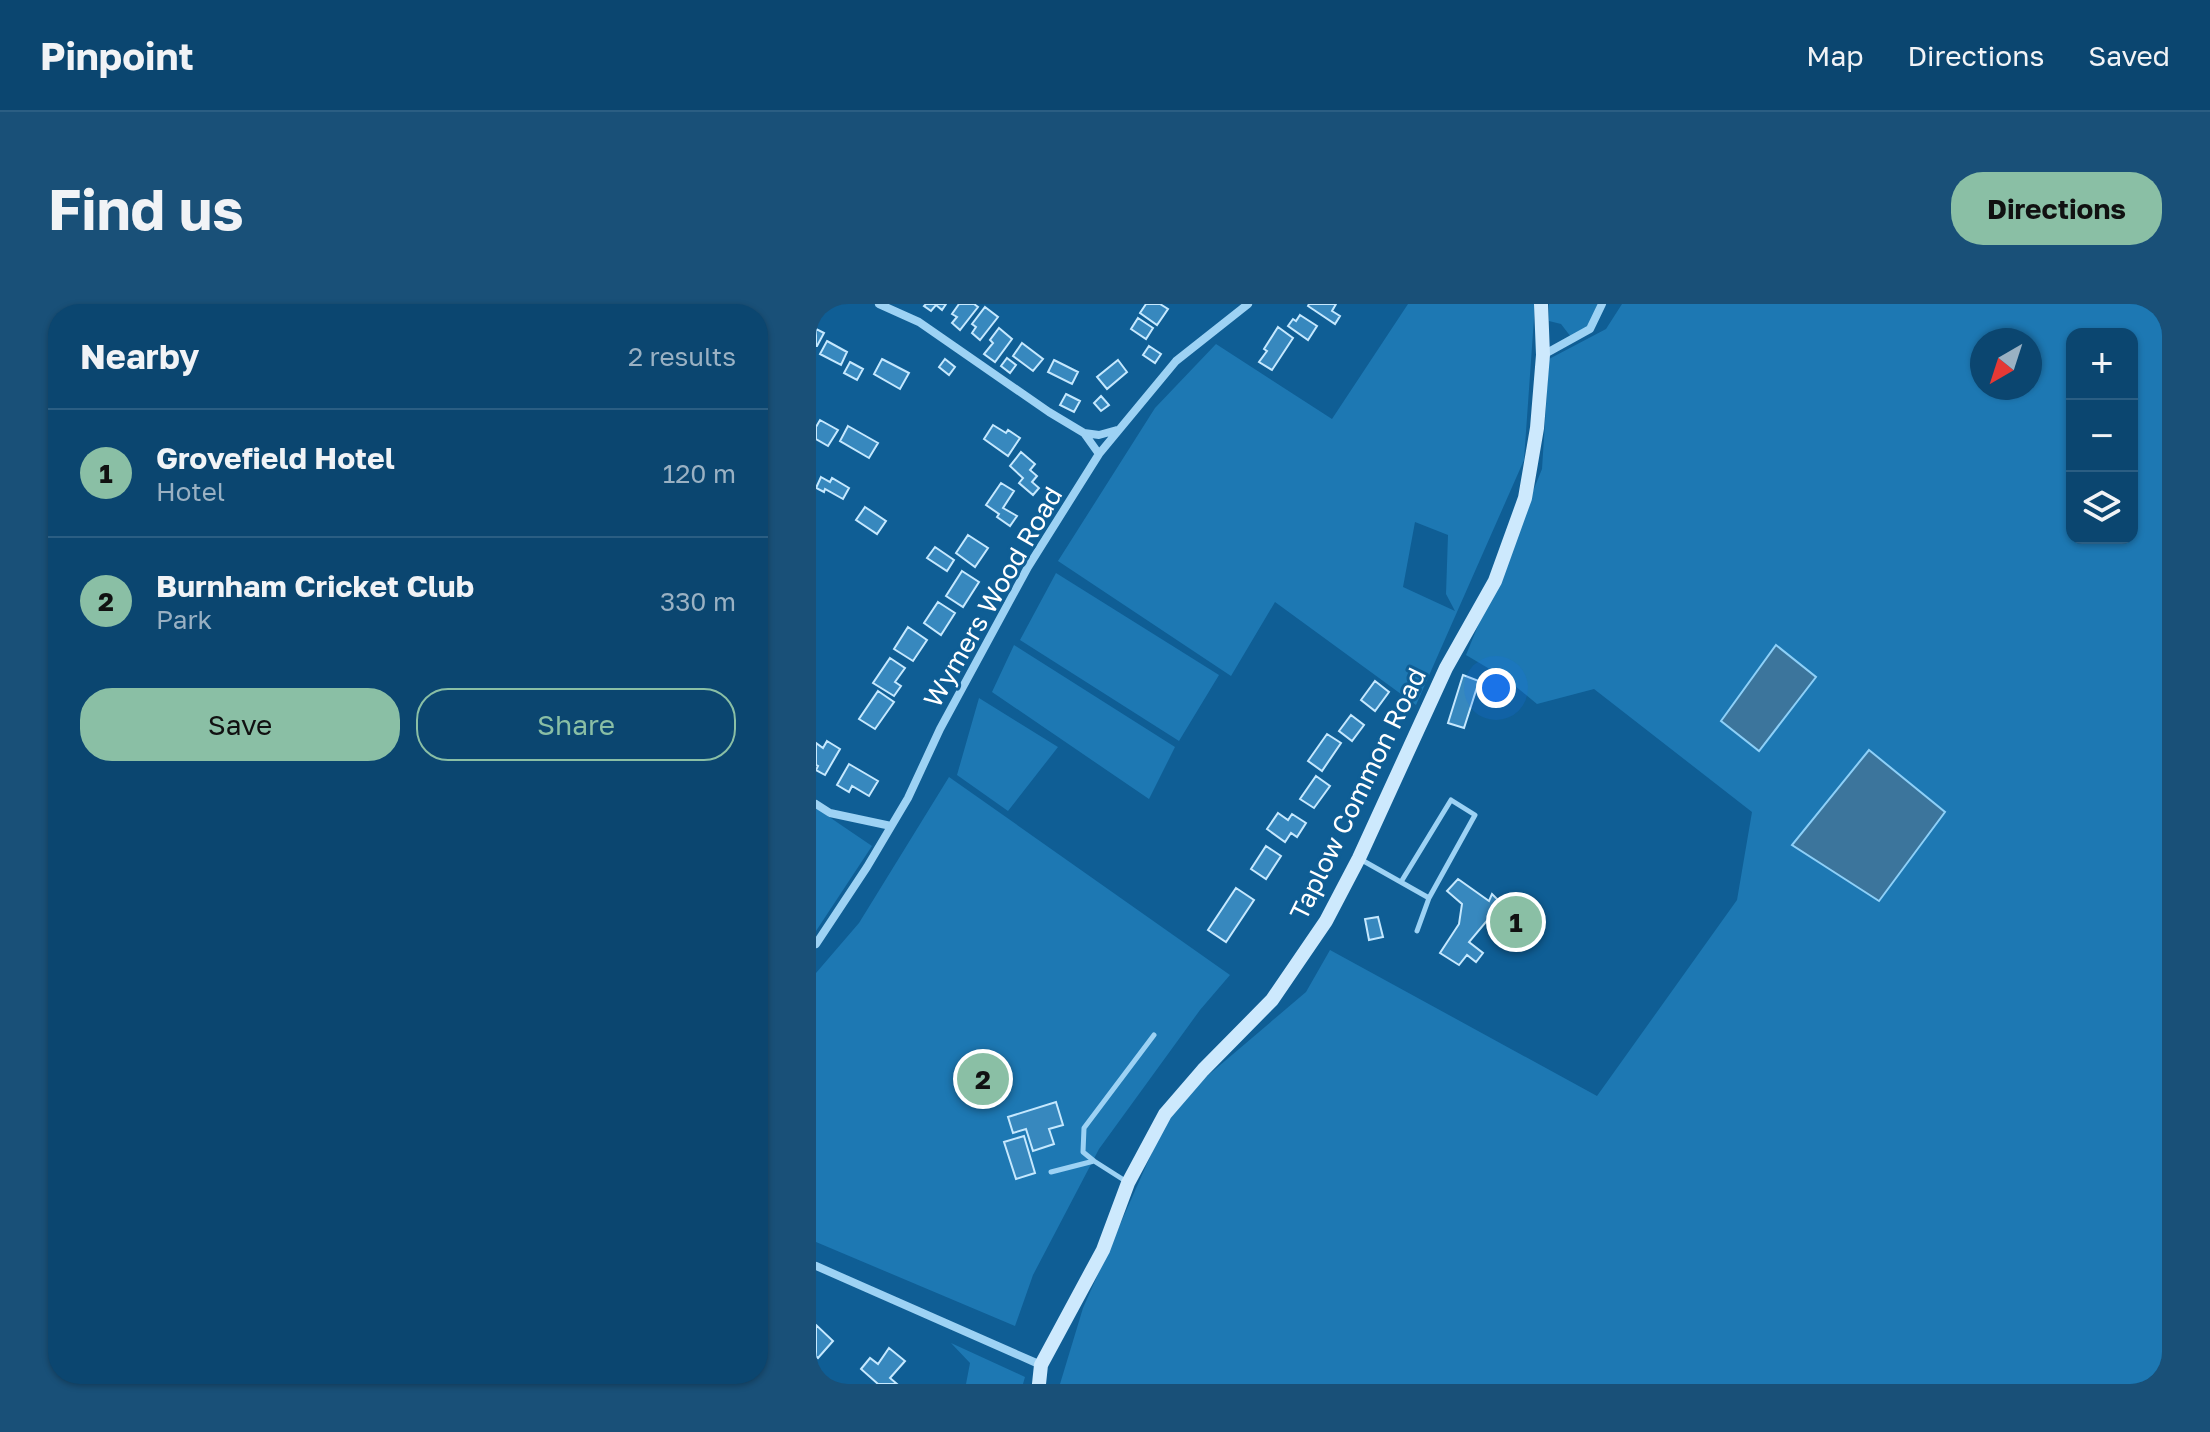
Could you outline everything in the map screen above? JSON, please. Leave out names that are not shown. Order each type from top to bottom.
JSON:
[{"type":"street","points":[[879,304],[919,322],[1084,433],[1099,435],[1117,430]]},
{"type":"street","name":"Wymers Wood Road","points":[[816,944],[908,798],[940,729],[1021,580],[1099,454],[1176,361],[1248,304]]},
{"type":"street","name":"Taplow Common Road","points":[[1039,1384],[1041,1365],[1103,1250],[1128,1183],[1165,1114],[1203,1070],[1272,1000],[1326,921],[1359,858],[1446,668],[1495,581],[1525,498],[1537,428],[1543,355],[1541,304]]},
{"type":"street","points":[[1543,355],[1590,329],[1602,304]]},
{"type":"street","points":[[1084,433],[1099,454]]},
{"type":"street","points":[[816,804],[830,813],[891,826]]},
{"type":"street","points":[[816,1266],[1041,1365]]},
{"type":"lane","points":[[1401,882],[1451,800],[1475,815],[1429,898],[1417,931]]},
{"type":"lane","points":[[1359,858],[1429,898]]},
{"type":"lane","points":[[1128,1183],[1083,1152],[1084,1128],[1154,1035]]},
{"type":"lane","points":[[1051,1172],[1094,1161]]},
{"type":"shaded area","points":[[1408,304],[1535,304],[1524,460],[1416,705],[1275,602],[1231,676],[1058,561],[1155,408],[1216,344],[1332,419]],"holes":[[[1415,522],[1448,535],[1446,594],[1455,611],[1403,587]]]},
{"type":"shaded area","points":[[1549,304],[1606,304],[1590,327],[1571,337],[1561,324],[1549,321]]},
{"type":"shaded area","points":[[1622,304],[2162,304],[2162,1384],[1060,1384],[1083,1308],[1173,1105],[1306,992],[1330,950],[1597,1096],[1737,900],[1752,812],[1594,689],[1537,704],[1508,680],[1466,655],[1542,469],[1549,359],[1606,329]]},
{"type":"shaded area","points":[[1056,573],[1219,675],[1179,741],[1020,640]]},
{"type":"shaded area","points":[[1014,645],[1175,747],[1149,799],[992,692]]},
{"type":"shaded area","points":[[1776,645],[1816,677],[1759,751],[1721,721]]},
{"type":"shaded area","points":[[979,698],[1058,747],[1008,811],[957,775]]},
{"type":"shaded area","points":[[1869,750],[1945,812],[1879,901],[1792,845]]},
{"type":"shaded area","points":[[949,777],[1230,975],[1200,1010],[1099,1149],[1033,1275],[1015,1326],[816,1242],[816,973],[859,923]]},
{"type":"shaded area","points":[[816,808],[872,846],[816,931]]},
{"type":"shaded area","points":[[951,1343],[1025,1377],[1023,1384],[966,1384],[970,1363]]},
{"type":"building","points":[[946,304],[942,310],[936,305],[931,311],[924,306]]},
{"type":"building","points":[[959,304],[978,307],[960,330],[952,323],[957,317],[952,314]]},
{"type":"building","points":[[1146,304],[1160,304],[1168,309],[1157,325],[1140,313]]},
{"type":"building","points":[[1309,304],[1336,304],[1332,311],[1340,316],[1335,324]]},
{"type":"building","points":[[985,307],[998,317],[980,340],[972,333],[976,327],[972,324]]},
{"type":"building","points":[[1300,315],[1317,326],[1308,340],[1288,326]]},
{"type":"building","points":[[1138,318],[1153,328],[1146,339],[1131,329]]},
{"type":"building","points":[[1278,327],[1293,338],[1272,370],[1259,362]]},
{"type":"building","points":[[999,328],[1012,339],[995,362],[984,354]]},
{"type":"building","points":[[816,329],[824,333],[817,346],[816,346]]},
{"type":"building","points":[[827,341],[847,352],[841,365],[820,354]]},
{"type":"building","points":[[1022,343],[1043,359],[1033,371],[1013,356]]},
{"type":"building","points":[[1149,346],[1161,354],[1155,363],[1143,355]]},
{"type":"building","points":[[1007,358],[1016,365],[1010,373],[1001,366]]},
{"type":"building","points":[[882,359],[909,373],[900,389],[874,374]]},
{"type":"building","points":[[945,359],[955,367],[949,375],[939,367]]},
{"type":"building","points":[[1054,360],[1078,372],[1072,384],[1048,372]]},
{"type":"building","points":[[1118,360],[1127,372],[1107,389],[1097,377]]},
{"type":"building","points":[[850,362],[863,369],[857,380],[844,373]]},
{"type":"building","points":[[1066,394],[1080,401],[1074,412],[1060,405]]},
{"type":"building","points":[[1101,396],[1109,405],[1101,411],[1094,403]]},
{"type":"building","points":[[820,420],[838,430],[828,446],[816,439],[816,427]]},
{"type":"building","points":[[993,425],[1020,438],[1008,456],[984,439]]},
{"type":"building","points":[[848,426],[878,443],[869,458],[840,441]]},
{"type":"building","points":[[1021,452],[1035,464],[1030,470],[1037,476],[1032,482],[1039,488],[1033,495],[1019,483],[1023,478],[1010,466]]},
{"type":"building","points":[[821,477],[830,482],[832,478],[849,488],[843,499],[825,489],[824,492],[816,488]]},
{"type":"building","points":[[1001,483],[1014,491],[1003,508],[1017,516],[1010,526],[986,505]]},
{"type":"building","points":[[865,507],[886,521],[877,534],[856,520]]},
{"type":"building","points":[[968,535],[988,548],[975,567],[956,553]]},
{"type":"building","points":[[935,547],[954,560],[947,571],[927,558]]},
{"type":"building","points":[[962,571],[979,582],[963,607],[946,596]]},
{"type":"building","points":[[938,602],[955,613],[941,635],[924,623]]},
{"type":"building","points":[[908,627],[927,640],[913,661],[894,649]]},
{"type":"building","points":[[890,658],[905,668],[895,682],[901,686],[894,696],[873,683]]},
{"type":"building","points":[[1463,675],[1479,681],[1464,728],[1448,723]]},
{"type":"building","points":[[1375,681],[1389,692],[1375,711],[1361,700]]},
{"type":"building","points":[[878,691],[894,702],[875,729],[859,719]]},
{"type":"building","points":[[1351,715],[1364,725],[1352,741],[1339,731]]},
{"type":"building","points":[[1327,734],[1341,743],[1322,771],[1308,761]]},
{"type":"building","points":[[827,741],[840,749],[825,775],[816,770],[816,743],[823,748]]},
{"type":"building","points":[[849,764],[878,781],[869,796],[852,786],[849,792],[837,785]]},
{"type":"building","points":[[1316,776],[1330,786],[1314,808],[1300,799]]},
{"type":"building","points":[[1278,813],[1288,820],[1292,814],[1306,823],[1297,837],[1291,833],[1285,842],[1267,829]]},
{"type":"building","points":[[1266,846],[1281,856],[1266,879],[1251,869]]},
{"type":"building","points":[[1458,879],[1489,901],[1492,894],[1502,904],[1506,899],[1535,919],[1523,936],[1490,917],[1469,942],[1483,953],[1476,962],[1467,955],[1459,965],[1440,953],[1459,924],[1462,904],[1447,891]]},
{"type":"building","points":[[1236,888],[1254,900],[1226,942],[1208,930]]},
{"type":"building","points":[[1378,917],[1383,937],[1369,940],[1365,919]]},
{"type":"building","points":[[1056,1102],[1063,1125],[1049,1129],[1054,1144],[1033,1151],[1026,1129],[1013,1133],[1008,1117]]},
{"type":"building","points":[[1024,1136],[1035,1173],[1016,1179],[1004,1142]]},
{"type":"building","points":[[816,1325],[833,1341],[818,1358],[816,1356]]},
{"type":"building","points":[[889,1348],[905,1361],[890,1378],[897,1384],[878,1384],[861,1369],[870,1358],[878,1364]]},
{"type":"place","name":"Grovefield Hotel","points":[[1516,922]]},
{"type":"place","name":"Burnham Cricket Club","points":[[983,1079]]}]
